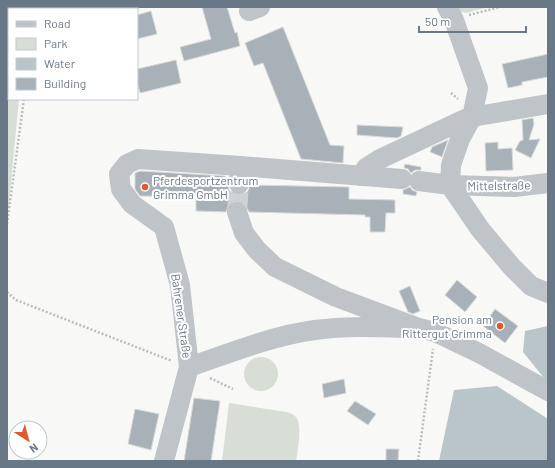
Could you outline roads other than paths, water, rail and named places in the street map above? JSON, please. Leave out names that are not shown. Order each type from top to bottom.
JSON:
[{"type":"street","points":[[451,13],[478,88],[472,117],[460,139],[451,165],[450,185],[480,229],[511,266],[531,286],[548,293]]},
{"type":"street","points":[[361,176],[366,168],[380,159],[472,117],[548,104]]},
{"type":"street","name":"Bahrener Straße","points":[[189,367],[180,285],[164,227],[132,204],[121,189],[119,174],[127,164],[138,159],[239,175],[361,176],[450,185]]},
{"type":"street","name":"Mittelstraße","points":[[450,185],[514,187],[548,183]]},
{"type":"street","points":[[237,212],[244,233],[257,250],[275,267],[336,297],[427,330],[479,353],[548,392]]},
{"type":"street","points":[[164,461],[189,367],[272,339],[314,330],[359,327],[427,330]]},
{"type":"water","points":[[548,326],[548,383],[523,352],[525,331]]},
{"type":"water","points":[[497,386],[548,419],[548,461],[439,461],[454,390]]},
{"type":"tunnel","points":[[237,212],[239,184]]},
{"type":"place","name":"Pferdesportzentrum Grimma GmbH","points":[[145,187]]},
{"type":"place","name":"Pension am Rittergut Grimma","points":[[500,326]]}]
